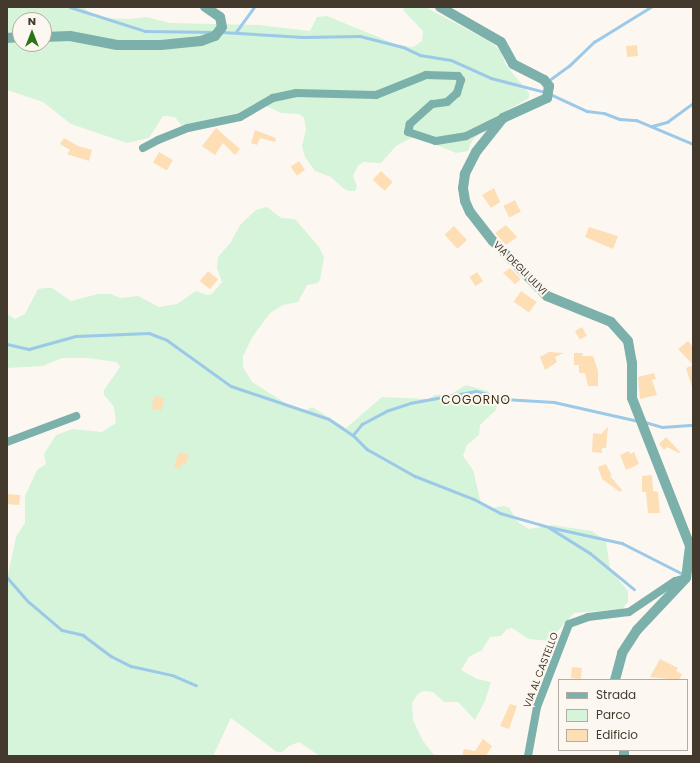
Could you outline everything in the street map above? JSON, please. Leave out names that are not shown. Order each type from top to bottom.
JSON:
[{"type":"street","points":[[52,37],[70,36],[117,45],[161,45],[201,41],[215,36],[222,27],[220,18],[205,7]]},
{"type":"street","name":"VIA DEGLI ULIVI","points":[[440,7],[501,42],[513,64],[547,83],[549,95],[543,101],[503,118],[476,152],[465,174],[463,188],[467,206],[493,241],[547,296],[611,322],[628,341],[632,363],[632,398],[690,546],[690,578]]},
{"type":"street","points":[[143,148],[158,140],[188,128],[240,117],[273,98],[296,93],[376,95],[426,74],[458,76],[461,80],[457,92],[447,102],[432,104],[410,124],[408,132],[436,141],[466,136],[503,118]]},
{"type":"street","points":[[7,442],[76,416]]},
{"type":"street","points":[[615,679],[622,653],[637,630],[690,578]]},
{"type":"street","name":"VIA AL CASTELLO","points":[[528,756],[539,700],[570,624],[588,617],[629,612],[675,581],[690,578]]},
{"type":"green space","points":[[7,7],[84,7],[94,18],[131,19],[146,17],[170,23],[258,25],[310,31],[317,17],[327,16],[398,45],[413,47],[422,41],[423,31],[403,10],[405,7],[425,7],[489,41],[500,50],[506,65],[529,93],[529,98],[495,117],[472,141],[468,151],[456,153],[417,137],[411,138],[396,146],[381,163],[363,162],[358,166],[353,176],[357,186],[355,191],[344,189],[331,177],[315,171],[305,157],[302,146],[306,129],[304,118],[299,114],[281,113],[260,103],[241,112],[182,126],[175,117],[163,116],[149,138],[127,143],[71,124],[43,102],[7,90]]},
{"type":"green space","points":[[267,207],[281,218],[295,219],[319,247],[324,257],[320,280],[317,283],[307,285],[298,302],[283,305],[270,313],[253,336],[243,356],[243,367],[252,382],[295,409],[307,410],[312,407],[346,428],[382,397],[429,399],[434,395],[451,394],[466,385],[488,391],[497,405],[496,410],[480,425],[479,435],[467,445],[463,456],[473,470],[481,503],[492,508],[504,506],[509,508],[519,523],[529,529],[552,525],[592,531],[606,541],[610,569],[628,591],[628,602],[622,609],[574,613],[549,641],[529,639],[512,628],[507,629],[501,636],[490,637],[482,650],[469,657],[461,670],[477,679],[491,682],[485,701],[475,720],[458,702],[444,702],[433,692],[423,691],[418,694],[412,703],[413,720],[423,741],[435,756],[320,756],[299,742],[289,746],[282,752],[277,752],[231,718],[213,756],[7,756],[7,580],[16,537],[25,523],[25,496],[37,470],[46,464],[44,454],[56,435],[73,429],[102,432],[116,423],[114,407],[104,395],[104,390],[120,367],[117,362],[87,358],[62,358],[43,366],[7,368],[7,314],[15,319],[25,314],[38,289],[45,288],[52,288],[71,301],[98,294],[110,294],[121,298],[138,296],[159,307],[177,304],[196,291],[207,295],[212,294],[222,282],[217,268],[218,257],[231,242],[240,225],[256,210]]},
{"type":"building","points":[[637,45],[638,56],[627,57],[626,46]]},
{"type":"building","points":[[216,128],[240,149],[235,155],[223,143],[215,155],[202,146]]},
{"type":"building","points":[[255,130],[276,138],[275,142],[260,138],[257,145],[251,143]]},
{"type":"building","points":[[64,138],[78,146],[92,150],[89,161],[67,154],[70,150],[60,144]]},
{"type":"building","points":[[159,152],[173,160],[167,170],[153,162]]},
{"type":"building","points":[[299,161],[305,170],[297,176],[291,167]]},
{"type":"building","points":[[381,171],[393,182],[385,191],[373,180]]},
{"type":"building","points":[[494,188],[500,202],[491,208],[482,195]]},
{"type":"building","points":[[515,200],[521,212],[509,217],[503,206]]},
{"type":"building","points":[[506,225],[517,237],[506,245],[495,233]]},
{"type":"building","points":[[454,226],[467,240],[457,249],[444,235]]},
{"type":"building","points":[[589,227],[618,236],[613,249],[585,237]]},
{"type":"building","points":[[510,268],[521,279],[515,284],[503,273]]},
{"type":"building","points":[[208,271],[218,279],[210,289],[200,281]]},
{"type":"building","points":[[477,272],[483,281],[476,286],[470,277]]},
{"type":"building","points":[[521,291],[537,302],[529,313],[514,302]]},
{"type":"building","points":[[582,327],[587,336],[580,340],[575,331]]},
{"type":"building","points":[[688,341],[693,347],[693,365],[678,349]]},
{"type":"building","points":[[549,352],[564,353],[555,357],[557,362],[545,370],[540,357]]},
{"type":"building","points":[[574,353],[583,353],[582,356],[593,356],[598,371],[598,386],[588,386],[585,373],[579,373],[579,365],[574,365]]},
{"type":"building","points":[[693,365],[693,387],[692,387],[686,368]]},
{"type":"building","points":[[654,373],[656,379],[652,380],[657,395],[640,399],[638,377]]},
{"type":"building","points":[[154,396],[164,398],[161,411],[152,409]]},
{"type":"building","points":[[608,427],[606,448],[602,448],[602,453],[592,452],[593,433],[601,434]]},
{"type":"building","points":[[666,437],[680,452],[679,453],[667,447],[664,450],[659,444]]},
{"type":"building","points":[[629,451],[630,454],[634,452],[639,464],[626,470],[620,455]]},
{"type":"building","points":[[179,452],[189,455],[186,464],[182,463],[180,469],[174,467]]},
{"type":"building","points":[[606,464],[612,476],[610,476],[622,490],[620,492],[602,479],[598,467]]},
{"type":"building","points":[[652,475],[653,491],[658,492],[660,513],[648,513],[646,492],[642,492],[642,476]]},
{"type":"building","points":[[7,494],[20,495],[19,505],[7,504]]},
{"type":"building","points":[[660,659],[678,668],[676,671],[682,674],[680,679],[650,677]]},
{"type":"building","points":[[572,667],[582,668],[581,679],[571,678]]},
{"type":"building","points":[[510,704],[517,706],[509,729],[500,726]]},
{"type":"building","points":[[483,739],[492,746],[486,756],[462,756],[464,749],[475,751]]},
{"type":"waterway","points":[[70,7],[145,31],[215,32]]},
{"type":"waterway","points":[[236,32],[254,7]]},
{"type":"waterway","points":[[548,81],[569,66],[594,42],[651,7]]},
{"type":"waterway","points":[[222,32],[303,37],[360,36],[403,47],[420,55],[451,60],[491,78],[545,92]]},
{"type":"waterway","points":[[550,94],[587,111],[604,113],[620,119],[636,120],[693,144]]},
{"type":"waterway","points":[[652,126],[667,122],[693,103]]},
{"type":"waterway","points":[[7,344],[29,349],[76,336],[149,333],[167,340],[231,386],[329,419],[353,435],[367,449],[415,476],[474,499],[500,513],[549,527],[622,543],[683,574]]},
{"type":"waterway","points":[[353,435],[362,424],[386,411],[410,403],[476,391],[505,399],[554,402],[638,421]]},
{"type":"waterway","points":[[645,422],[662,427],[693,425]]},
{"type":"waterway","points":[[550,528],[590,553],[634,589]]},
{"type":"waterway","points":[[7,577],[29,602],[62,630],[83,635],[111,656],[131,666],[172,675],[196,685]]},
{"type":"district","name":"COGORNO","points":[[476,400]]}]
